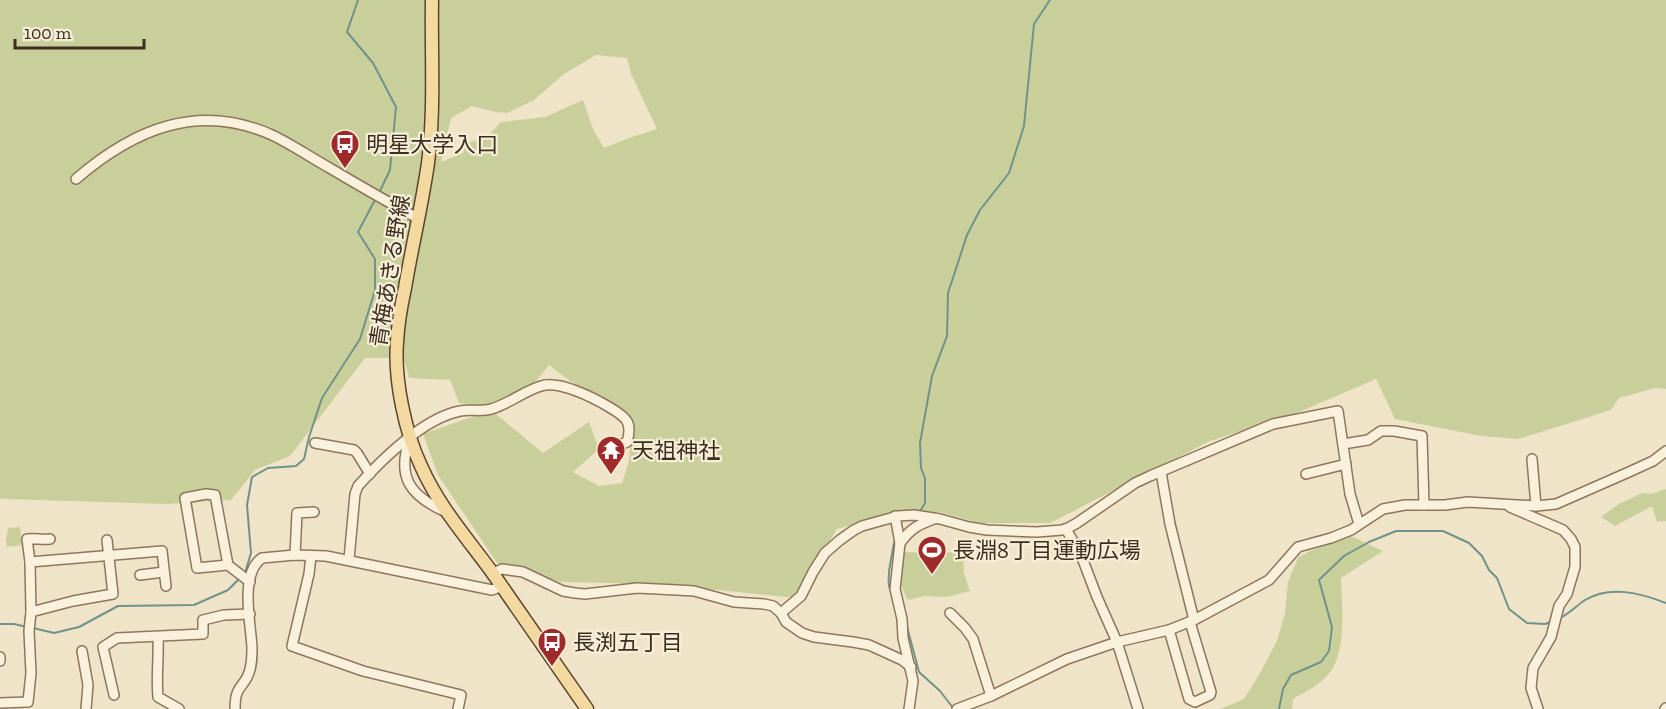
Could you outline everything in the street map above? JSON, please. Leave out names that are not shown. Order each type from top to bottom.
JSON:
[{"type":"main road","name":"青梅あきる野線","points":[[432,0],[431,123],[428,162],[396,344],[402,404],[419,464],[446,512],[493,573],[587,709]]},
{"type":"street","points":[[76,179],[99,159],[144,133],[172,123],[204,120],[233,123],[272,135],[419,219]]},
{"type":"street","points":[[349,559],[355,494],[358,486],[410,435],[436,420],[459,411],[491,409],[543,385],[556,385],[595,398],[628,420],[630,433],[627,442],[613,448]]},
{"type":"street","points":[[781,613],[801,596],[821,559],[840,540],[862,526],[896,516],[919,515],[987,530],[1037,532],[1066,529],[1135,483],[1273,424],[1338,411],[1350,494],[1359,524]]},
{"type":"street","points":[[1343,444],[1368,440],[1382,431],[1422,436],[1424,505]]},
{"type":"street","points":[[410,435],[404,454],[408,480],[415,493],[427,504],[446,512]]},
{"type":"street","points":[[315,443],[354,450],[370,474]]},
{"type":"street","points":[[959,708],[991,696],[1067,659],[1117,642],[1169,630],[1192,621],[1269,580],[1298,547],[1351,530],[1383,509],[1405,505],[1445,505],[1468,502],[1536,506],[1557,504],[1653,461],[1666,451]]},
{"type":"street","points":[[1532,459],[1536,506]]},
{"type":"street","points":[[1306,474],[1346,464]]},
{"type":"street","points":[[1161,472],[1170,524],[1210,695],[1195,702],[1189,699],[1169,630]]},
{"type":"street","points":[[228,565],[197,568],[185,498],[215,495],[228,565],[248,581]]},
{"type":"street","points":[[1502,504],[1563,530],[1575,547],[1575,567],[1567,594],[1559,606],[1551,637],[1533,668],[1532,692],[1538,709]]},
{"type":"street","points":[[295,555],[297,513],[314,512]]},
{"type":"street","points":[[896,516],[900,542],[895,590],[913,681],[909,709]]},
{"type":"street","points":[[900,542],[909,531],[936,518]]},
{"type":"street","points":[[1066,529],[1081,555],[1117,642],[1138,709]]},
{"type":"street","points":[[0,704],[28,702],[31,674],[30,562],[27,539],[50,539]]},
{"type":"street","points":[[30,622],[72,601],[113,594],[107,540]]},
{"type":"street","points":[[30,562],[162,551],[166,586]]},
{"type":"street","points":[[236,709],[238,691],[248,678],[252,662],[248,581],[257,561],[262,558],[295,555],[326,556],[492,590],[502,586]]},
{"type":"street","points":[[311,556],[292,646],[363,671],[461,695],[458,709]]},
{"type":"street","points":[[493,573],[502,569],[511,569],[523,572],[563,591],[585,594],[637,588],[694,591],[724,600],[773,606],[786,622],[802,633],[814,637],[869,645],[902,660],[911,667]]},
{"type":"street","points":[[140,575],[165,572]]},
{"type":"street","points":[[950,613],[973,639],[991,696]]},
{"type":"street","points":[[116,688],[99,648],[117,638],[203,638],[203,620],[224,615],[250,615]]},
{"type":"street","points":[[158,637],[159,656],[156,677],[158,697],[179,709]]},
{"type":"street","points":[[82,651],[88,685],[86,709]]},
{"type":"green space","points":[[0,0],[1666,0],[1666,389],[1655,388],[1619,398],[1611,410],[1518,439],[1481,436],[1395,419],[1376,379],[1292,415],[1210,441],[1050,523],[979,523],[940,512],[896,512],[837,529],[795,598],[660,584],[560,582],[520,568],[497,563],[438,475],[423,434],[491,410],[543,453],[589,422],[599,449],[573,472],[599,486],[622,483],[629,461],[632,421],[614,406],[570,381],[549,365],[537,380],[500,409],[459,403],[450,380],[409,378],[404,358],[365,358],[290,456],[255,470],[231,500],[166,504],[0,498]],"holes":[[[596,55],[627,58],[631,74],[657,129],[604,148],[593,129],[583,100],[545,117],[501,122],[486,138],[466,143],[463,153],[441,162],[451,118],[472,106],[507,113],[534,100],[564,74]]]},
{"type":"green space","points":[[1666,489],[1666,521],[1657,522],[1652,506],[1615,526],[1601,517],[1619,504],[1642,493],[1651,494]]},
{"type":"green space","points":[[20,527],[22,545],[7,547],[8,528]]},
{"type":"green space","points":[[1351,536],[1383,551],[1341,578],[1342,631],[1332,669],[1318,684],[1293,699],[1292,709],[1220,709],[1244,699],[1277,641],[1285,613],[1288,582],[1298,558],[1310,551]]},
{"type":"green space","name":"長淵8丁目運動広場","points":[[963,551],[964,573],[970,591],[947,597],[925,596],[908,600],[900,576],[903,552]]},
{"type":"waterway","points":[[358,0],[347,32],[373,63],[396,107],[390,170],[379,193]]},
{"type":"waterway","points":[[919,513],[925,503],[925,478],[921,468],[920,443],[932,376],[947,336],[948,293],[967,235],[980,210],[1009,173],[1024,126],[1034,24],[1050,0]]},
{"type":"waterway","points":[[245,573],[251,553],[247,505],[252,477],[268,468],[296,466],[304,459],[322,398],[360,339],[375,290],[375,259],[358,232],[376,198]]},
{"type":"waterway","points":[[1279,709],[1283,689],[1291,675],[1321,662],[1329,651],[1332,627],[1319,580],[1344,556],[1396,531],[1443,531],[1469,543],[1482,556],[1489,570],[1497,578],[1509,609],[1527,623],[1545,624],[1553,621]]},
{"type":"waterway","points":[[891,592],[890,568],[894,543],[897,540]]},
{"type":"waterway","points":[[33,628],[54,633],[79,627],[118,606],[194,605],[228,590],[241,577]]},
{"type":"waterway","points":[[1558,619],[1585,600],[1605,593],[1625,592],[1666,603]]},
{"type":"waterway","points":[[906,623],[919,672],[940,691],[954,709]]},
{"type":"waterway","points":[[0,624],[27,627]]},
{"type":"place","name":"明星大学入口","points":[[345,170]]},
{"type":"place","name":"天祖神社","points":[[611,476]]},
{"type":"place","name":"長淵8丁目運動広場","points":[[932,576]]},
{"type":"place","name":"長渕五丁目","points":[[552,668]]}]
